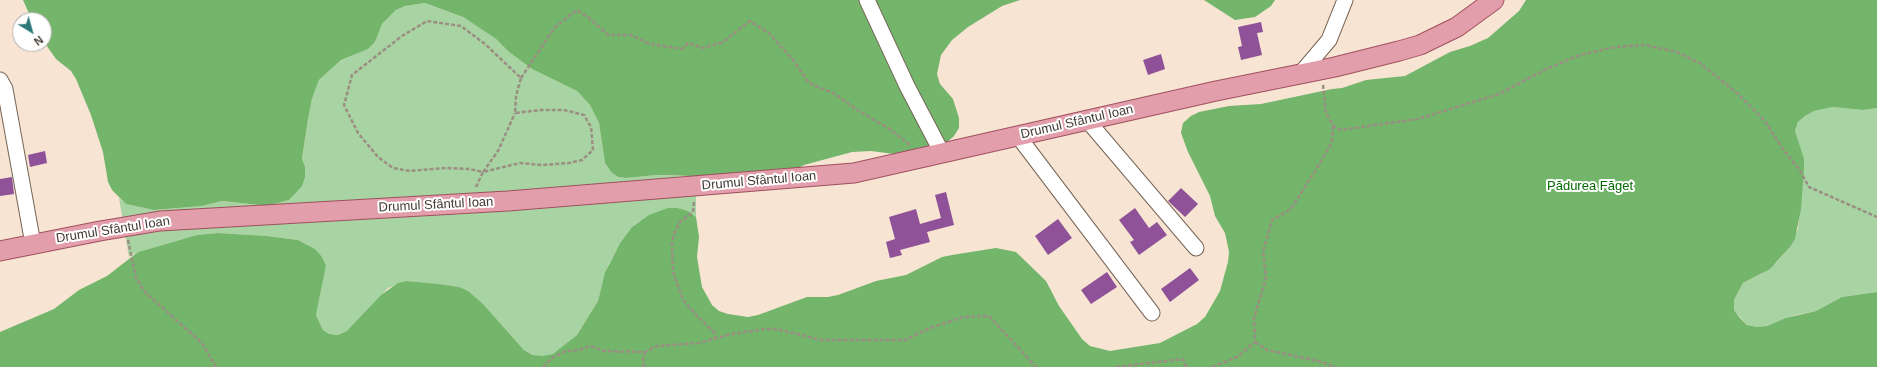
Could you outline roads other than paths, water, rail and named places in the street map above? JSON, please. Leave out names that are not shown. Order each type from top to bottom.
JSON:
[{"type":"main road","name":"Drumul Sfântul Ioan","points":[[0,251],[126,226],[160,221],[473,203],[854,173],[941,150],[1018,136],[1380,56],[1420,45],[1457,27],[1494,0]]},
{"type":"street","points":[[867,0],[908,86],[941,150]]},
{"type":"street","points":[[1301,73],[1329,40],[1345,0]]},
{"type":"street","points":[[0,80],[5,89],[33,244]]},
{"type":"street","points":[[1087,120],[1196,248]]},
{"type":"street","points":[[1018,136],[1152,313]]},
{"type":"park label","name":"Pădurea Făget","points":[[1590,186]]}]
